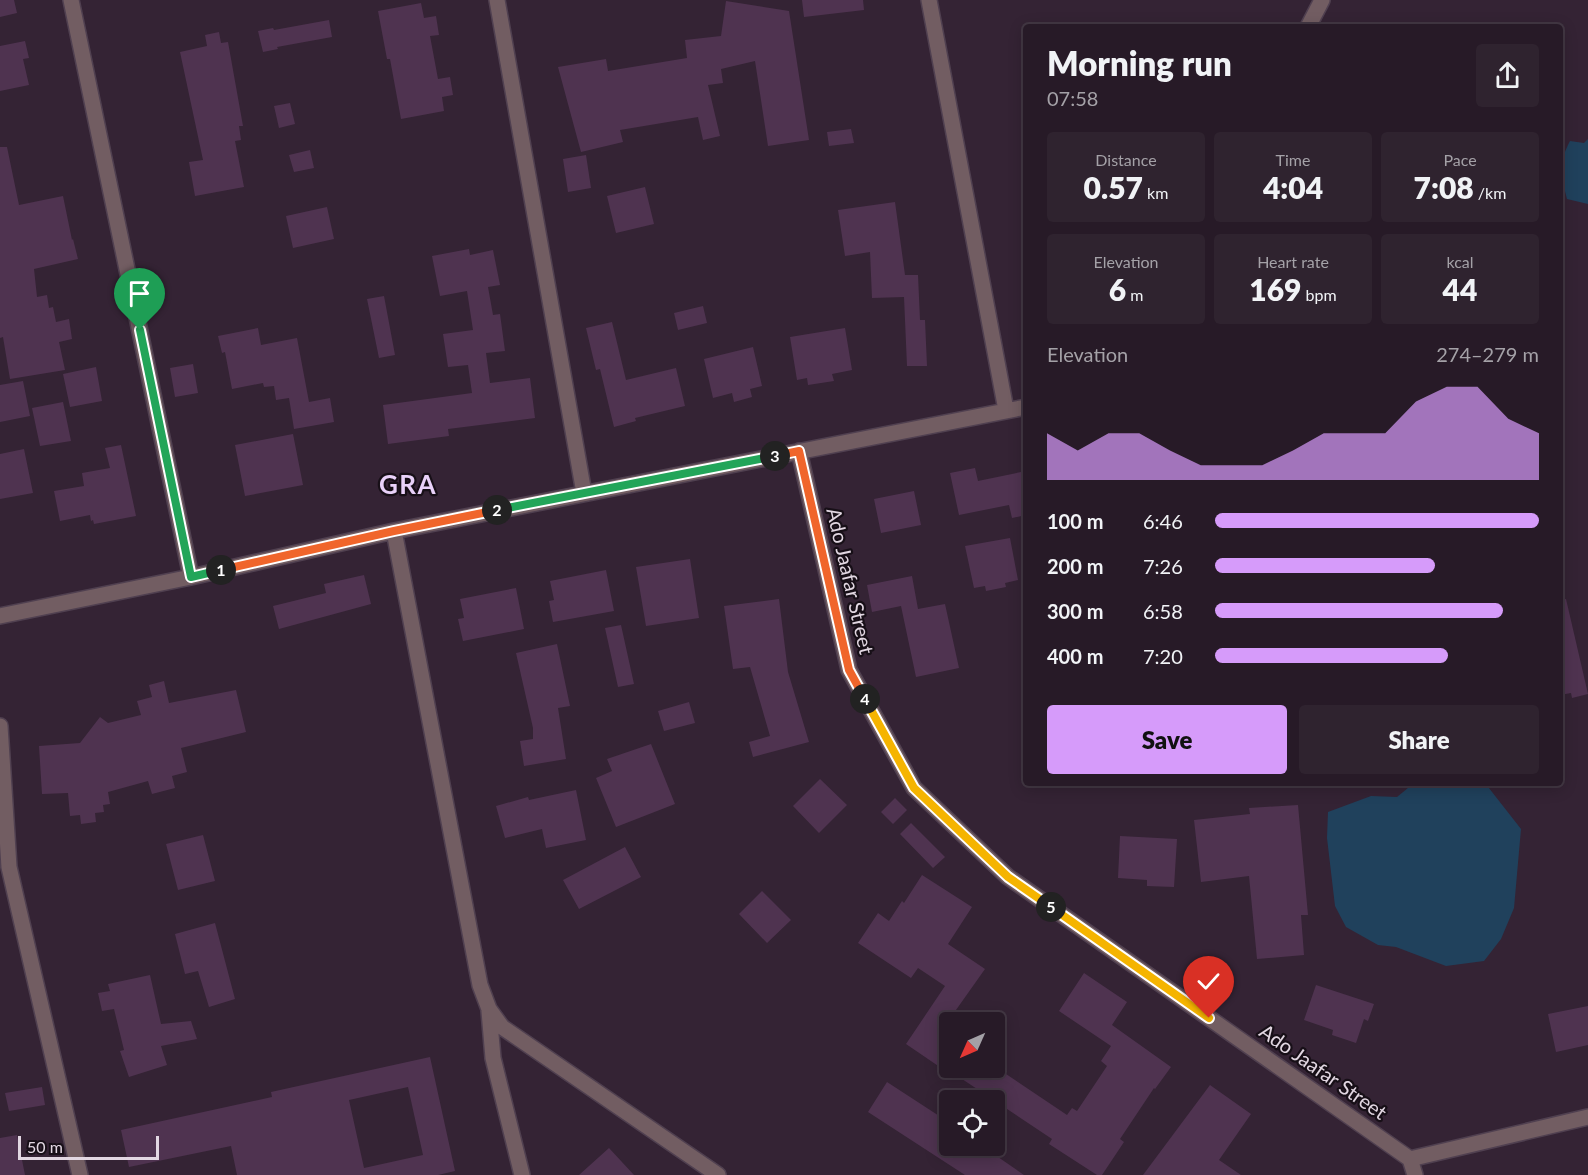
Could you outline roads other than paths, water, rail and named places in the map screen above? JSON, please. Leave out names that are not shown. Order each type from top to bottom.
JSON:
[{"type":"street","points":[[71,0],[191,577]]},
{"type":"street","points":[[497,0],[584,493]]},
{"type":"street","points":[[928,0],[1006,410]]},
{"type":"street","points":[[1310,24],[1322,0]]},
{"type":"street","points":[[0,616],[191,577],[394,531],[1023,407]]},
{"type":"street","name":"Ado Jaafar Street","points":[[799,451],[849,670],[914,788],[1008,877],[1410,1159]]},
{"type":"street","points":[[394,531],[480,986],[489,1009],[502,1028],[718,1175]]},
{"type":"street","points":[[0,726],[9,867],[80,1175]]},
{"type":"street","points":[[489,1009],[493,1058],[522,1175]]},
{"type":"street","points":[[1415,1175],[1410,1159],[1588,1117]]},
{"type":"water","points":[[1588,139],[1588,204],[1567,199],[1563,182],[1563,158],[1570,141],[1584,143]]},
{"type":"water","points":[[1410,786],[1487,786],[1521,829],[1514,908],[1501,939],[1484,961],[1446,966],[1396,947],[1378,945],[1346,927],[1335,906],[1327,838],[1328,812],[1371,796],[1397,797]]},
{"type":"district","name":"GRA","points":[[408,485]]}]
